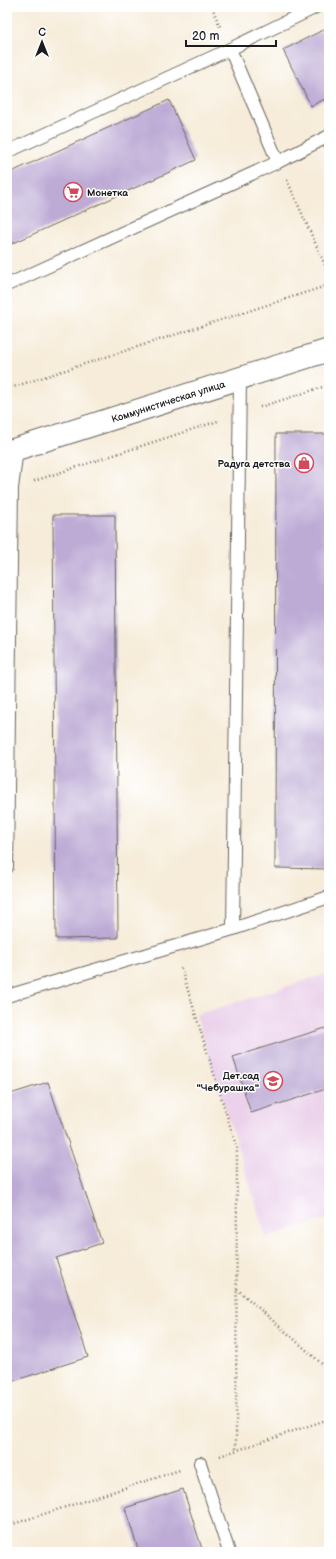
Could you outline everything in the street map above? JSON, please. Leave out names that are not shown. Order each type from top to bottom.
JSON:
[{"type":"street","name":"Коммунистическая улица","points":[[12,451],[329,350]]},
{"type":"lane","points":[[7,152],[230,49],[316,7]]},
{"type":"lane","points":[[230,49],[278,162]]},
{"type":"lane","points":[[7,285],[278,162],[329,136]]},
{"type":"lane","points":[[233,928],[240,379]]},
{"type":"lane","points":[[7,867],[12,451]]},
{"type":"lane","points":[[7,996],[175,946],[329,897]]},
{"type":"lane","points":[[200,1463],[229,1552]]},
{"type":"path","points":[[278,162],[329,274]]},
{"type":"path","points":[[7,389],[329,285]]},
{"type":"path","points":[[12,488],[329,385]]},
{"type":"path","points":[[175,946],[237,1148],[236,1450]]},
{"type":"path","points":[[237,1288],[329,1370]]},
{"type":"path","points":[[7,1526],[329,1419]]},
{"type":"shaded area","name":"Дет.сад \"Чебурашка\"","points":[[329,973],[329,1218],[266,1237],[196,1015]]},
{"type":"building","points":[[329,27],[329,97],[311,106],[283,50]]},
{"type":"building","points":[[169,100],[196,160],[7,246],[7,174]]},
{"type":"building","points":[[276,434],[329,434],[329,869],[275,868]]},
{"type":"building","points":[[53,515],[115,515],[118,938],[56,939]]},
{"type":"building","points":[[329,1027],[329,1088],[251,1113],[233,1057]]},
{"type":"building","points":[[48,1082],[102,1243],[56,1258],[88,1357],[7,1383],[7,1095]]},
{"type":"building","points":[[183,1489],[203,1552],[139,1552],[125,1508]]},
{"type":"place","name":"Монетка","points":[[73,192]]},
{"type":"place","name":"Радуга детства","points":[[304,463]]},
{"type":"place","name":"Дет.сад \"Чебурашка\"","points":[[273,1081]]}]
